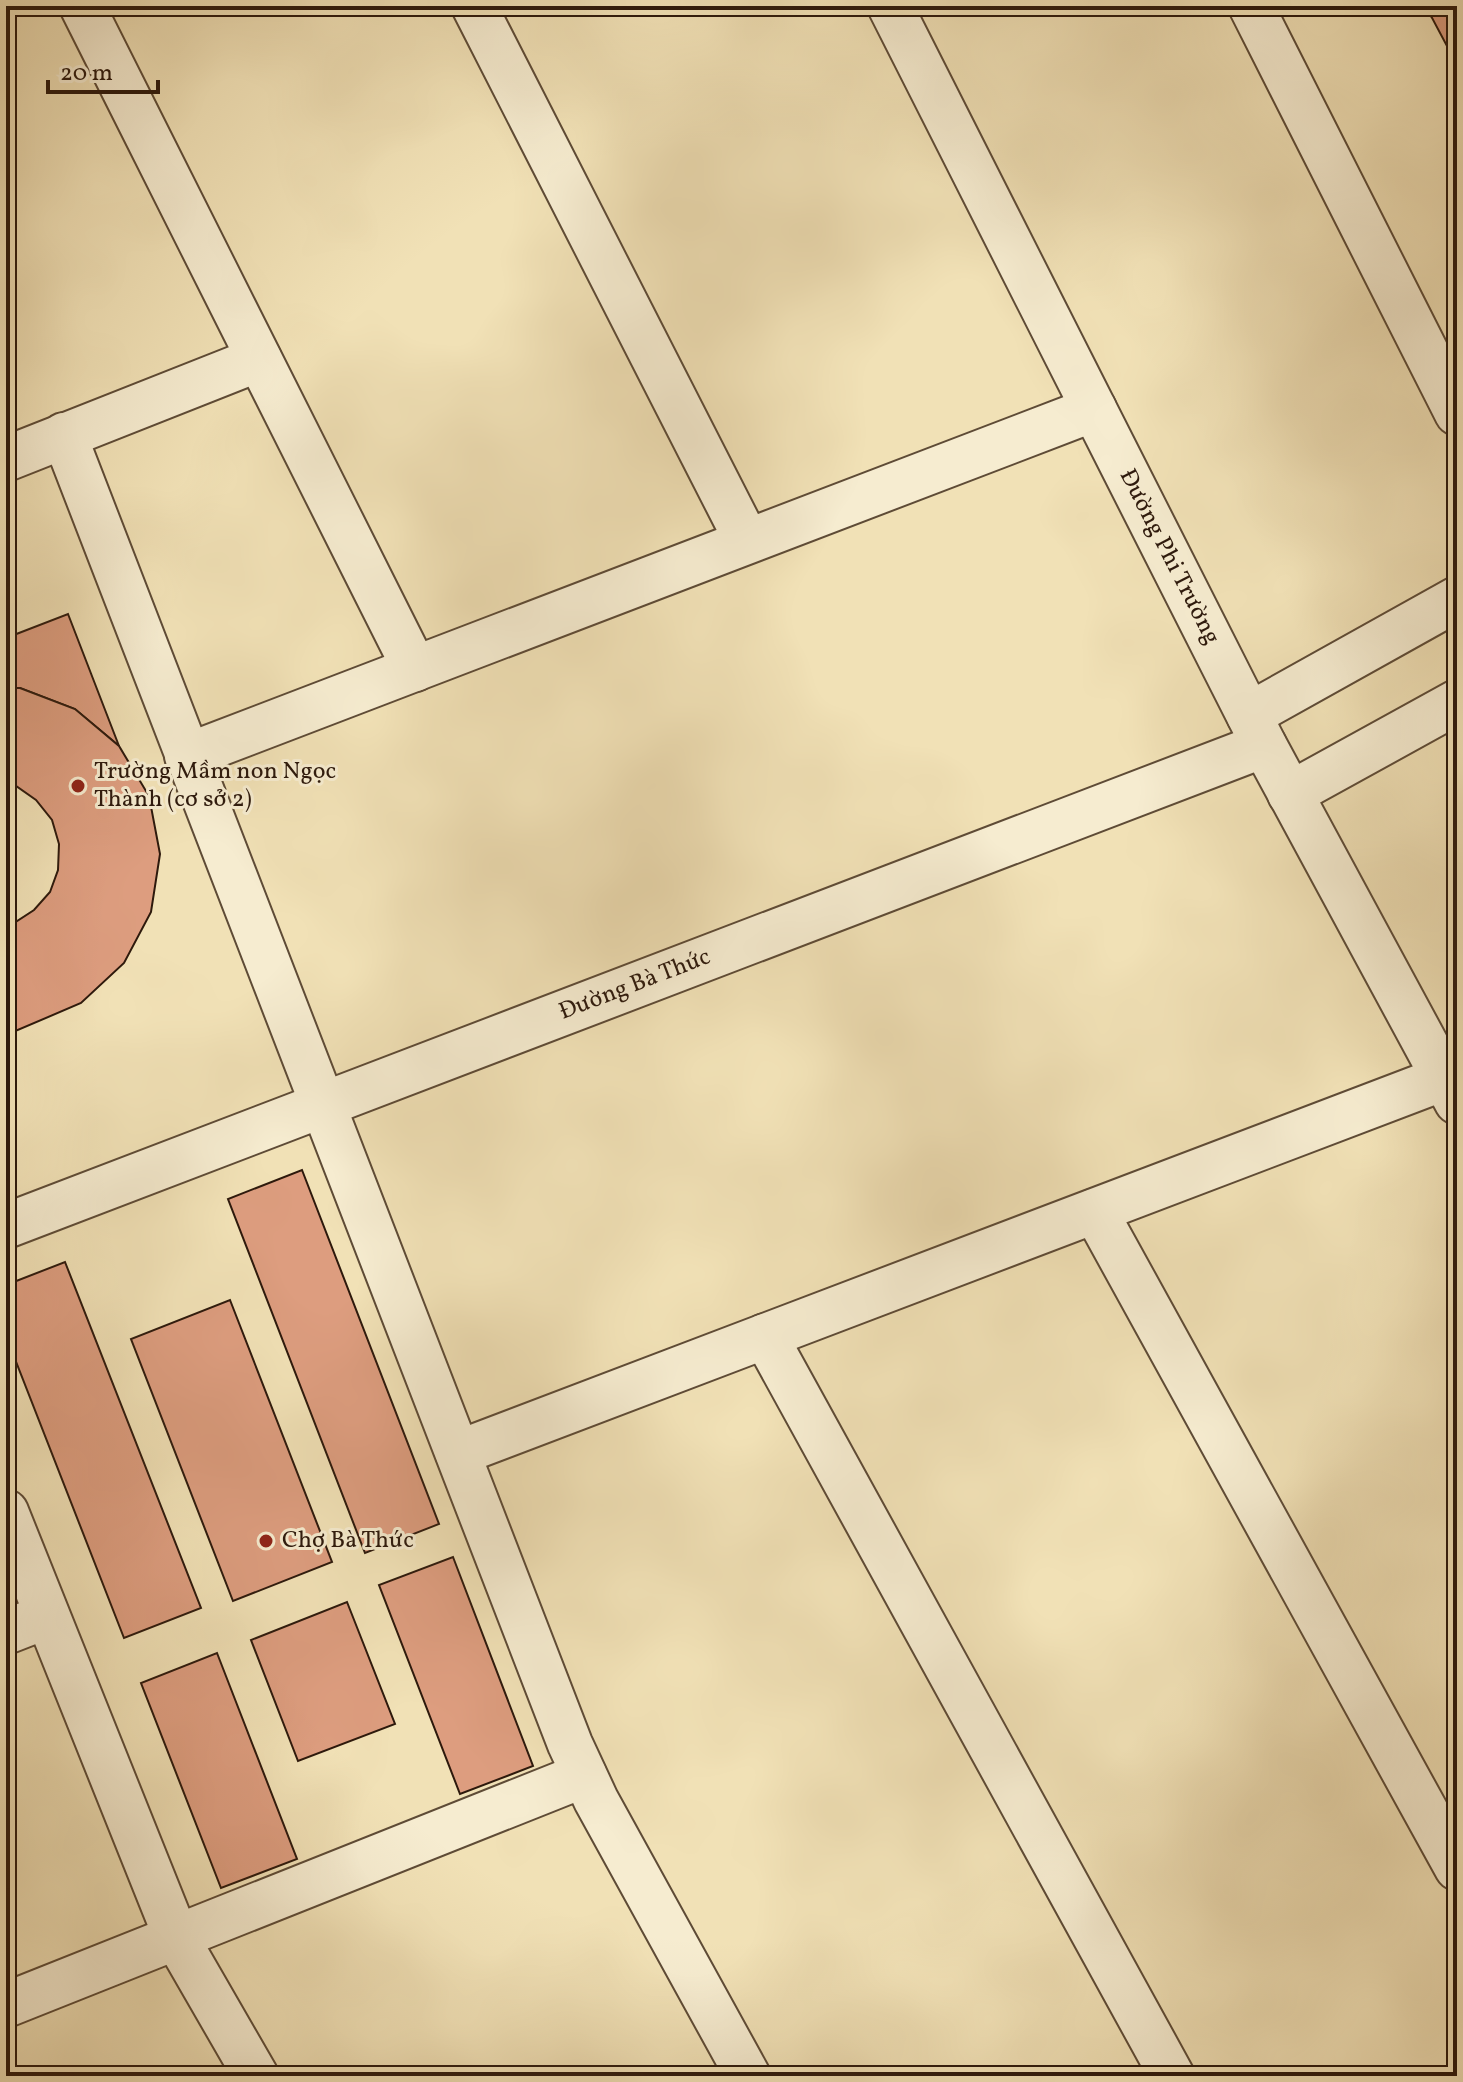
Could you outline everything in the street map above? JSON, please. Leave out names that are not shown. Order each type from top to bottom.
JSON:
[{"type":"street","points":[[82,6],[415,669]]},
{"type":"street","points":[[474,6],[747,541]]},
{"type":"street","name":"Đường Phi Trường","points":[[890,6],[1290,794],[1451,1090]]},
{"type":"street","points":[[1251,6],[1457,413]]},
{"type":"street","points":[[6,459],[259,359]]},
{"type":"street","points":[[187,756],[1094,409]]},
{"type":"street","points":[[64,435],[584,1775],[748,2076]]},
{"type":"street","name":"Đường Bà Thức","points":[[6,1226],[322,1105],[1257,730],[1457,599]]},
{"type":"street","points":[[1290,794],[1457,702]]},
{"type":"street","points":[[458,1453],[1095,1211],[1451,1090]]},
{"type":"street","points":[[1095,1211],[1457,1868]]},
{"type":"street","points":[[765,1336],[1172,2076]]},
{"type":"street","points":[[6,1512],[177,1939],[256,2076]]},
{"type":"street","points":[[6,1632],[47,1616]]},
{"type":"street","points":[[6,2005],[584,1775]]},
{"type":"building","points":[[1426,6],[1448,6],[1431,16]]},
{"type":"building","points":[[1448,6],[1457,6],[1457,43],[1448,48],[1431,16]]},
{"type":"building","points":[[1457,43],[1457,66],[1448,48]]},
{"type":"building","points":[[68,614],[119,746],[75,709],[20,688],[12,688],[6,674],[6,638]]},
{"type":"building","points":[[6,688],[20,688],[75,709],[119,746],[149,796],[160,854],[151,912],[124,963],[81,1003],[6,1035],[6,924],[14,923],[34,910],[50,892],[58,870],[59,844],[52,820],[36,800],[6,783]]},
{"type":"building","points":[[302,1170],[439,1524],[365,1553],[228,1199]]},
{"type":"building","points":[[65,1262],[201,1608],[124,1638],[6,1336],[6,1285]]},
{"type":"building","points":[[230,1300],[332,1562],[233,1601],[131,1339]]},
{"type":"building","points":[[453,1557],[533,1766],[460,1794],[379,1585]]},
{"type":"building","points":[[347,1602],[395,1724],[298,1761],[251,1640]]},
{"type":"building","points":[[217,1653],[297,1859],[221,1888],[141,1683]]},
{"type":"place","name":"Trường Mầm non Ngọc Thành (cơ sở 2)","points":[[78,786]]},
{"type":"place","name":"Chợ Bà Thức","points":[[266,1541]]}]
